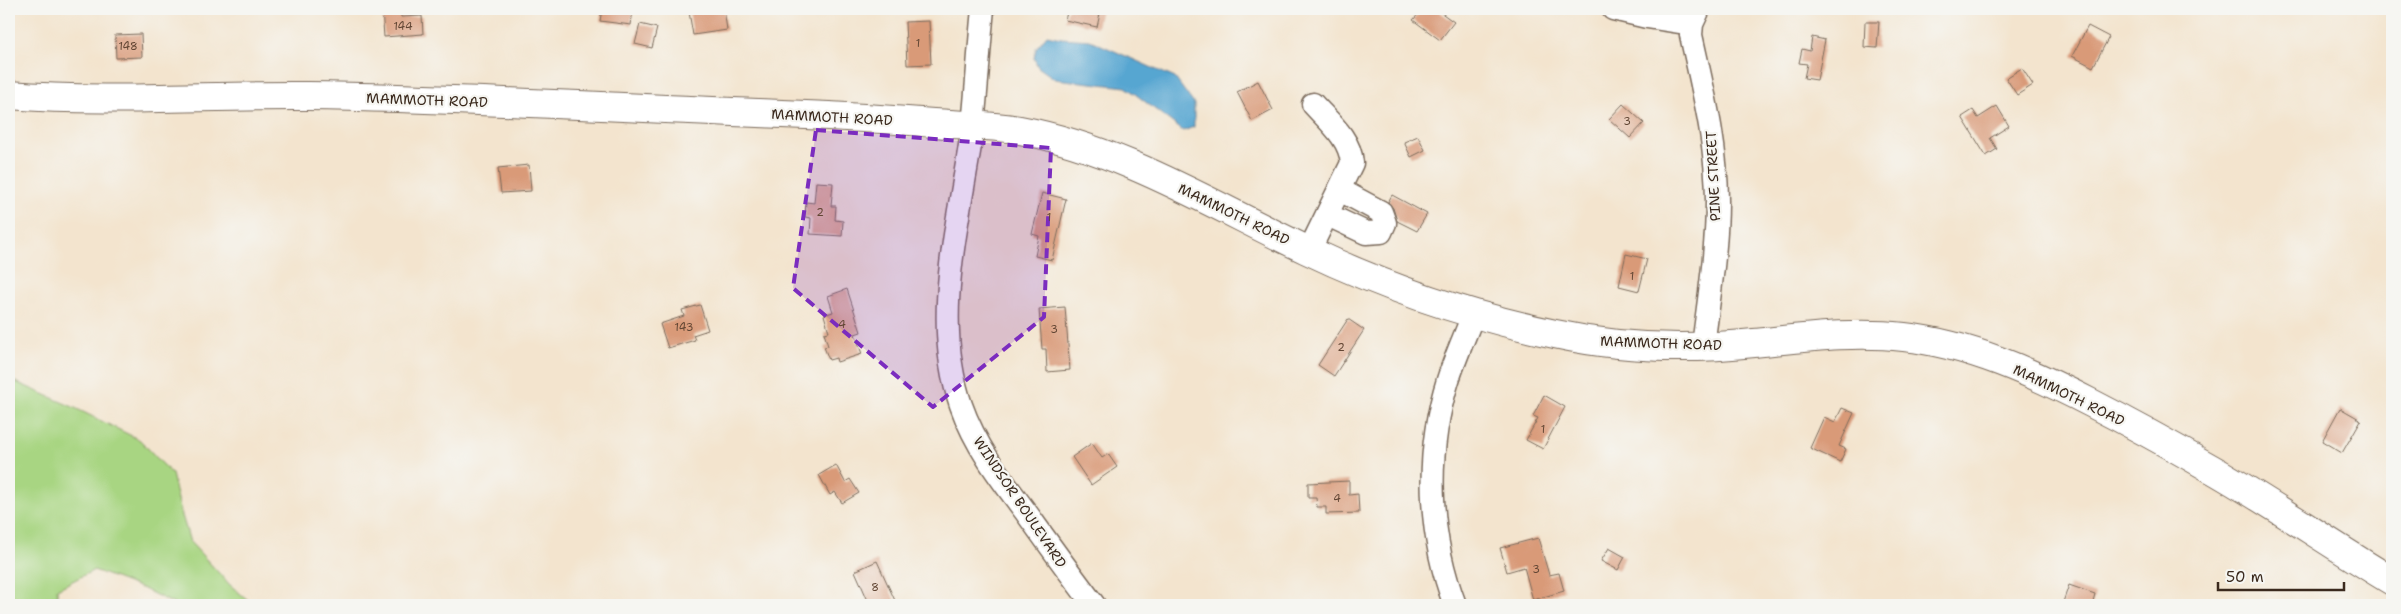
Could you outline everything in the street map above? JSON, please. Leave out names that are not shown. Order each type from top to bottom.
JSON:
[{"type":"main road","name":"MAMMOTH ROAD","points":[[9,95],[94,100],[193,96],[312,96],[841,116],[1013,129],[1054,137],[1093,150],[1148,173],[1364,276],[1473,315],[1590,340],[1625,344],[1703,346],[1750,344],[1819,336],[1876,334],[1928,340],[1986,356],[2054,384],[2215,470],[2392,581]]},
{"type":"street","name":"WINDSOR BOULEVARD","points":[[983,9],[972,125],[953,254],[948,343],[953,377],[974,436],[1063,565],[1094,605]]},
{"type":"street","points":[[1613,9],[1629,14],[1696,16]]},
{"type":"street","name":"PINE STREET","points":[[1696,16],[1691,35],[1712,131],[1717,200],[1715,246],[1703,346]]},
{"type":"street","points":[[1309,251],[1352,164],[1351,151],[1347,142],[1313,104]]},
{"type":"street","points":[[1328,215],[1366,233],[1381,232],[1385,223],[1381,212],[1340,190]]},
{"type":"street","points":[[1455,605],[1442,565],[1436,534],[1432,471],[1434,439],[1448,379],[1473,315]]},
{"type":"highlighted area","points":[[816,130],[1051,148],[1044,317],[933,407],[793,288]]},
{"type":"green space","points":[[9,379],[73,407],[140,440],[172,474],[190,542],[230,585],[254,605],[176,605],[144,589],[94,570],[57,589],[58,605],[9,605]]},
{"type":"water","points":[[1047,35],[1090,40],[1175,78],[1194,104],[1194,127],[1183,131],[1126,87],[1055,79],[1038,67],[1034,58],[1036,48]]},
{"type":"building","points":[[382,9],[400,9],[401,17],[422,16],[423,34],[384,37]]},
{"type":"building","points":[[602,9],[633,9],[631,25],[600,21]]},
{"type":"building","points":[[724,9],[727,30],[693,35],[689,12]]},
{"type":"building","points":[[1068,9],[1101,9],[1097,27],[1065,20]]},
{"type":"building","points":[[1423,9],[1436,9],[1454,22],[1440,40],[1413,20]]},
{"type":"building","points":[[929,21],[931,64],[907,65],[905,22]]},
{"type":"building","points":[[1865,22],[1879,22],[1877,48],[1864,47]]},
{"type":"building","points":[[640,24],[657,28],[652,48],[635,44]]},
{"type":"building","points":[[2088,26],[2109,37],[2093,67],[2072,56]]},
{"type":"building","points":[[141,34],[142,57],[116,58],[115,35]]},
{"type":"building","points":[[1812,37],[1825,40],[1817,80],[1804,78],[1807,64],[1799,63],[1802,49],[1810,51]]},
{"type":"building","points":[[2022,68],[2033,85],[2017,95],[2006,78]]},
{"type":"building","points":[[1258,81],[1273,110],[1252,121],[1237,92]]},
{"type":"building","points":[[1623,104],[1644,123],[1630,138],[1609,119]]},
{"type":"building","points":[[1997,106],[2009,126],[1990,138],[1997,149],[1986,156],[1962,117],[1973,110],[1978,118]]},
{"type":"building","points":[[1418,136],[1425,150],[1411,157],[1404,142]]},
{"type":"building","points":[[529,165],[531,191],[501,193],[498,168]]},
{"type":"building","points":[[816,182],[833,183],[831,206],[836,206],[835,220],[843,221],[842,236],[810,234],[811,218],[805,217],[806,202],[814,203]]},
{"type":"building","points":[[1042,193],[1066,199],[1052,260],[1035,256],[1039,236],[1032,234]]},
{"type":"building","points":[[1392,195],[1427,214],[1417,231],[1397,221],[1393,208],[1388,202]]},
{"type":"building","points":[[1626,254],[1647,259],[1639,291],[1619,286]]},
{"type":"building","points":[[847,289],[861,332],[855,334],[862,354],[837,362],[836,358],[829,360],[824,347],[828,346],[824,333],[829,332],[824,315],[833,312],[828,296]]},
{"type":"building","points":[[700,305],[708,330],[693,335],[695,340],[668,348],[660,324],[684,316],[682,310]]},
{"type":"building","points":[[1065,307],[1070,370],[1047,372],[1046,349],[1042,349],[1039,309]]},
{"type":"building","points":[[1348,319],[1364,330],[1334,376],[1318,365]]},
{"type":"building","points":[[1544,395],[1565,407],[1543,449],[1526,440],[1538,418],[1533,416]]},
{"type":"building","points":[[1842,408],[1854,413],[1839,446],[1846,449],[1840,462],[1810,448],[1824,417],[1835,422]]},
{"type":"building","points":[[2340,408],[2361,420],[2342,453],[2322,441]]},
{"type":"building","points":[[1092,443],[1102,458],[1108,454],[1117,467],[1091,485],[1072,457]]},
{"type":"building","points":[[836,465],[845,482],[850,479],[859,493],[842,503],[835,492],[830,495],[819,475]]},
{"type":"building","points":[[1349,481],[1349,495],[1358,494],[1359,513],[1326,514],[1326,507],[1317,507],[1316,498],[1308,498],[1308,483]]},
{"type":"building","points":[[1538,538],[1549,575],[1559,573],[1564,591],[1533,600],[1524,567],[1507,572],[1500,548]]},
{"type":"building","points":[[1609,548],[1625,557],[1618,570],[1601,561]]},
{"type":"building","points":[[877,561],[897,605],[870,605],[855,571]]},
{"type":"building","points":[[2069,585],[2095,594],[2092,605],[2062,605]]}]
